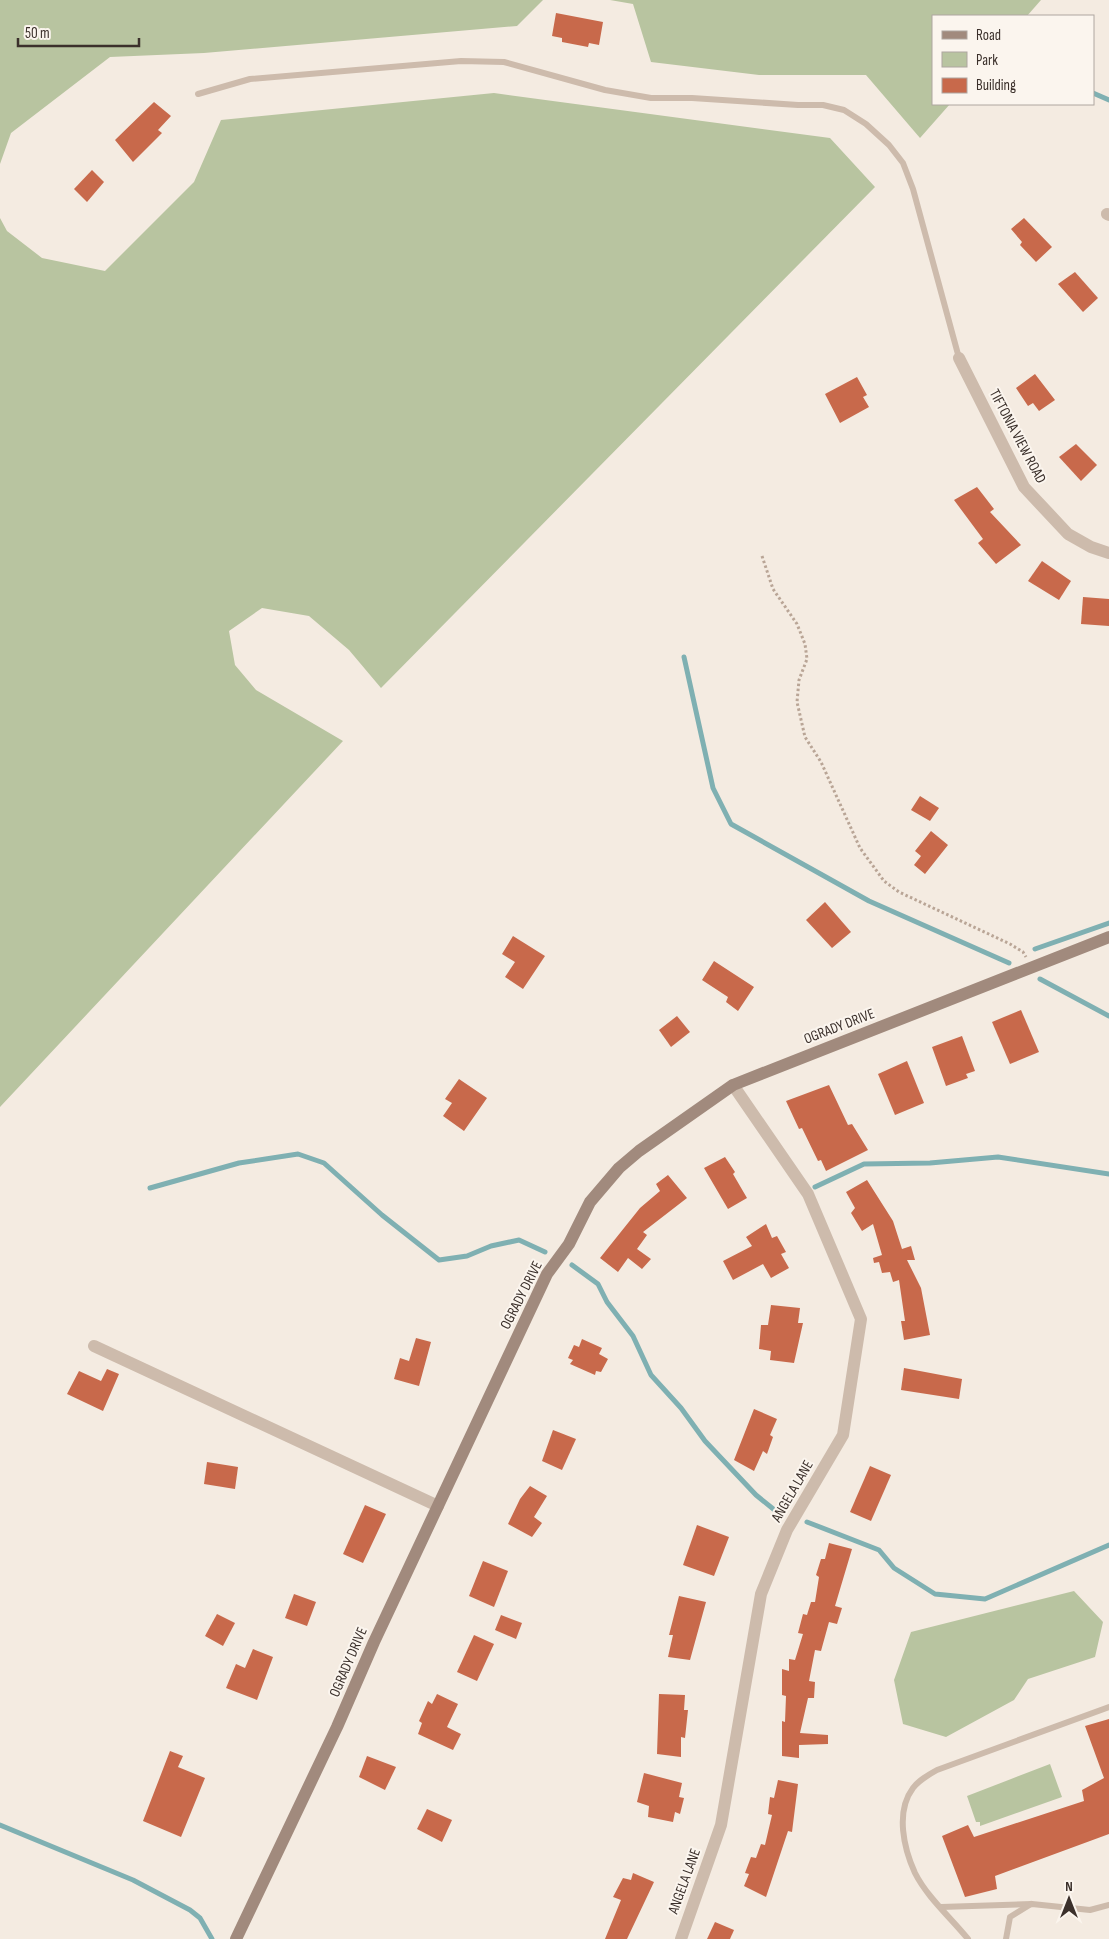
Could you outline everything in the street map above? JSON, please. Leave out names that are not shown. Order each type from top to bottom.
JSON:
[{"type":"street","name":"TIFTONIA VIEW ROAD","points":[[959,358],[1024,487],[1068,534],[1091,547],[1109,553]]},
{"type":"street","name":"OGRADY DRIVE","points":[[236,1939],[340,1720],[374,1642],[546,1274],[569,1244],[590,1202],[619,1168],[639,1151],[732,1085],[1109,938]]},
{"type":"street","name":"ANGELA LANE","points":[[681,1939],[721,1825],[760,1594],[787,1530],[844,1435],[861,1318],[808,1194],[732,1085]]},
{"type":"street","points":[[94,1346],[438,1506]]},
{"type":"lane","points":[[198,94],[250,80],[461,61],[504,62],[605,90],[651,98],[692,98],[823,105],[844,110],[866,124],[889,146],[903,163],[913,189],[959,358]]},
{"type":"lane","points":[[968,1939],[916,1874],[909,1856],[902,1828],[905,1808],[912,1789],[923,1778],[937,1770],[1109,1707]]},
{"type":"lane","points":[[941,1907],[1032,1904],[1090,1910],[1109,1905]]},
{"type":"lane","points":[[1006,1939],[1010,1917],[1032,1904]]},
{"type":"path","points":[[762,556],[773,589],[797,624],[805,644],[807,659],[799,680],[797,702],[805,737],[821,762],[860,848],[884,881],[899,892],[1010,944],[1023,952],[1032,968]]},
{"type":"green space","points":[[0,0],[543,0],[517,26],[204,53],[110,57],[11,133],[0,164]]},
{"type":"green space","points":[[610,0],[1041,0],[1028,15],[932,15],[932,105],[949,105],[920,138],[866,75],[759,75],[651,62],[633,4]]},
{"type":"green space","points":[[494,93],[830,138],[875,187],[381,688],[349,650],[309,616],[262,608],[229,631],[235,665],[256,690],[343,741],[0,1107],[0,218],[7,231],[42,258],[105,271],[194,182],[221,120]]},
{"type":"green space","points":[[1074,1591],[1103,1622],[1095,1657],[1028,1679],[1014,1700],[946,1737],[903,1724],[894,1680],[911,1632]]},
{"type":"green space","points":[[1050,1764],[1062,1797],[980,1826],[980,1822],[976,1822],[967,1796]]},
{"type":"building","points":[[556,13],[603,22],[599,45],[589,43],[588,47],[562,42],[562,38],[552,36]]},
{"type":"building","points":[[154,102],[171,116],[158,130],[162,133],[133,162],[115,140]]},
{"type":"building","points":[[92,170],[104,182],[87,202],[74,189]]},
{"type":"building","points":[[1024,218],[1052,247],[1036,262],[1020,245],[1022,242],[1011,229]]},
{"type":"building","points":[[1075,272],[1098,298],[1083,312],[1058,284]]},
{"type":"building","points":[[1035,374],[1055,400],[1039,411],[1033,403],[1028,406],[1016,388]]},
{"type":"building","points":[[857,377],[867,395],[863,397],[869,407],[840,423],[825,394]]},
{"type":"building","points":[[1076,444],[1097,465],[1081,481],[1059,457]]},
{"type":"building","points":[[977,487],[994,509],[990,512],[1021,545],[996,564],[978,543],[983,539],[954,500]]},
{"type":"building","points":[[1042,561],[1071,581],[1059,600],[1028,581]]},
{"type":"building","points":[[1083,597],[1109,599],[1109,626],[1081,624]]},
{"type":"building","points":[[920,796],[939,808],[930,821],[911,810]]},
{"type":"building","points":[[931,831],[948,845],[925,874],[914,865],[921,856],[915,851]]},
{"type":"building","points":[[825,902],[851,932],[832,948],[806,920]]},
{"type":"building","points":[[513,936],[545,956],[523,989],[505,977],[515,962],[502,954]]},
{"type":"building","points":[[714,961],[754,987],[738,1011],[726,1002],[728,997],[702,980]]},
{"type":"building","points":[[1021,1010],[1039,1052],[1010,1064],[992,1022]]},
{"type":"building","points":[[677,1016],[690,1032],[671,1047],[659,1030]]},
{"type":"building","points":[[962,1036],[975,1071],[966,1074],[968,1078],[946,1086],[932,1047]]},
{"type":"building","points":[[907,1061],[924,1103],[895,1115],[878,1074]]},
{"type":"building","points":[[459,1079],[487,1098],[464,1131],[443,1116],[452,1103],[445,1099]]},
{"type":"building","points":[[829,1085],[848,1125],[852,1124],[868,1150],[826,1171],[821,1160],[818,1161],[802,1128],[799,1129],[786,1101]]},
{"type":"building","points":[[725,1157],[735,1172],[733,1174],[747,1198],[728,1209],[704,1168]]},
{"type":"building","points":[[668,1175],[687,1198],[643,1232],[647,1235],[637,1249],[651,1259],[642,1269],[628,1258],[618,1272],[600,1258],[640,1208],[660,1191],[656,1184]]},
{"type":"building","points":[[867,1180],[893,1221],[902,1249],[911,1246],[915,1260],[907,1260],[921,1288],[930,1335],[904,1340],[901,1321],[905,1321],[899,1280],[893,1282],[890,1272],[882,1273],[879,1262],[874,1263],[873,1258],[882,1255],[873,1224],[862,1231],[851,1213],[855,1208],[846,1192]]},
{"type":"building","points":[[766,1224],[772,1238],[777,1236],[786,1252],[781,1254],[789,1268],[771,1278],[763,1264],[733,1280],[723,1261],[752,1246],[746,1237]]},
{"type":"building","points":[[771,1305],[800,1308],[798,1323],[803,1323],[794,1363],[770,1360],[771,1351],[759,1349],[761,1325],[768,1325]]},
{"type":"building","points":[[416,1338],[431,1342],[419,1386],[394,1379],[400,1358],[409,1361]]},
{"type":"building","points":[[582,1339],[602,1348],[599,1354],[608,1359],[601,1372],[596,1371],[595,1375],[570,1364],[573,1360],[568,1358],[574,1345],[579,1347]]},
{"type":"building","points":[[904,1368],[962,1379],[959,1399],[901,1390]]},
{"type":"building","points":[[107,1369],[119,1374],[103,1411],[67,1394],[79,1371],[101,1381]]},
{"type":"building","points":[[754,1409],[777,1419],[770,1435],[773,1437],[767,1454],[763,1451],[754,1471],[734,1460]]},
{"type":"building","points":[[553,1430],[576,1439],[562,1470],[542,1461]]},
{"type":"building","points":[[207,1462],[238,1467],[235,1489],[204,1484]]},
{"type":"building","points":[[870,1466],[891,1475],[871,1521],[850,1512]]},
{"type":"building","points":[[530,1486],[547,1496],[534,1517],[542,1523],[532,1537],[508,1524],[520,1499]]},
{"type":"building","points":[[365,1505],[386,1514],[363,1563],[343,1554]]},
{"type":"building","points":[[697,1525],[729,1537],[714,1576],[683,1565]]},
{"type":"building","points":[[829,1543],[852,1549],[835,1606],[842,1608],[837,1624],[829,1622],[821,1651],[815,1650],[809,1681],[815,1682],[814,1698],[808,1698],[800,1733],[828,1735],[828,1744],[799,1745],[799,1758],[782,1756],[782,1721],[785,1722],[786,1696],[782,1695],[782,1669],[789,1671],[789,1659],[795,1660],[803,1634],[798,1633],[803,1614],[807,1615],[811,1602],[815,1602],[819,1577],[816,1575],[821,1559],[825,1559]]},
{"type":"building","points":[[483,1561],[508,1571],[494,1607],[469,1596]]},
{"type":"building","points":[[294,1594],[316,1602],[307,1626],[285,1618]]},
{"type":"building","points":[[679,1596],[706,1602],[690,1660],[668,1657],[673,1635],[669,1635]]},
{"type":"building","points":[[217,1614],[235,1623],[223,1646],[205,1636]]},
{"type":"building","points":[[501,1615],[522,1623],[516,1639],[495,1630]]},
{"type":"building","points":[[474,1635],[494,1644],[477,1681],[457,1672]]},
{"type":"building","points":[[253,1649],[273,1657],[257,1700],[226,1688],[236,1664],[245,1668]]},
{"type":"building","points":[[437,1694],[458,1704],[447,1727],[461,1734],[453,1750],[418,1734],[422,1723],[419,1721],[428,1701],[432,1704]]},
{"type":"building","points":[[659,1694],[685,1695],[684,1710],[688,1710],[685,1738],[681,1737],[681,1757],[657,1754]]},
{"type":"building","points":[[1109,1719],[1109,1834],[995,1876],[997,1889],[965,1897],[942,1836],[968,1825],[974,1837],[1084,1801],[1082,1790],[1104,1778],[1085,1726]]},
{"type":"building","points":[[170,1751],[183,1756],[178,1767],[205,1778],[181,1837],[143,1821]]},
{"type":"building","points":[[367,1756],[396,1767],[385,1790],[359,1777]]},
{"type":"building","points":[[644,1773],[682,1783],[679,1797],[684,1798],[680,1814],[675,1812],[673,1822],[648,1817],[649,1806],[637,1802]]},
{"type":"building","points":[[778,1780],[798,1784],[792,1832],[788,1831],[766,1897],[744,1886],[749,1874],[745,1873],[751,1857],[756,1858],[761,1844],[765,1845],[772,1815],[768,1814],[770,1797],[774,1798]]},
{"type":"building","points":[[427,1809],[452,1820],[442,1842],[417,1829]]},
{"type":"building","points":[[633,1873],[654,1882],[627,1939],[605,1939],[621,1900],[613,1897],[623,1878],[631,1880]]},
{"type":"building","points":[[715,1922],[734,1930],[730,1939],[707,1939]]},
{"type":"waterway","points":[[1094,93],[1109,100]]},
{"type":"waterway","points":[[684,657],[713,788],[731,824],[869,901],[1009,963]]},
{"type":"waterway","points":[[1035,949],[1109,923]]},
{"type":"waterway","points":[[1040,979],[1109,1016]]},
{"type":"waterway","points":[[150,1188],[239,1163],[298,1154],[324,1163],[382,1215],[439,1260],[467,1256],[491,1246],[519,1240],[545,1252]]},
{"type":"waterway","points":[[815,1187],[864,1164],[930,1163],[998,1157],[1109,1174]]},
{"type":"waterway","points":[[572,1265],[598,1284],[607,1302],[633,1336],[651,1375],[681,1408],[705,1441],[756,1495],[777,1512]]},
{"type":"waterway","points":[[807,1522],[879,1550],[894,1568],[935,1594],[985,1599],[1109,1545]]},
{"type":"waterway","points":[[0,1825],[133,1880],[190,1910],[200,1918],[212,1939]]}]
